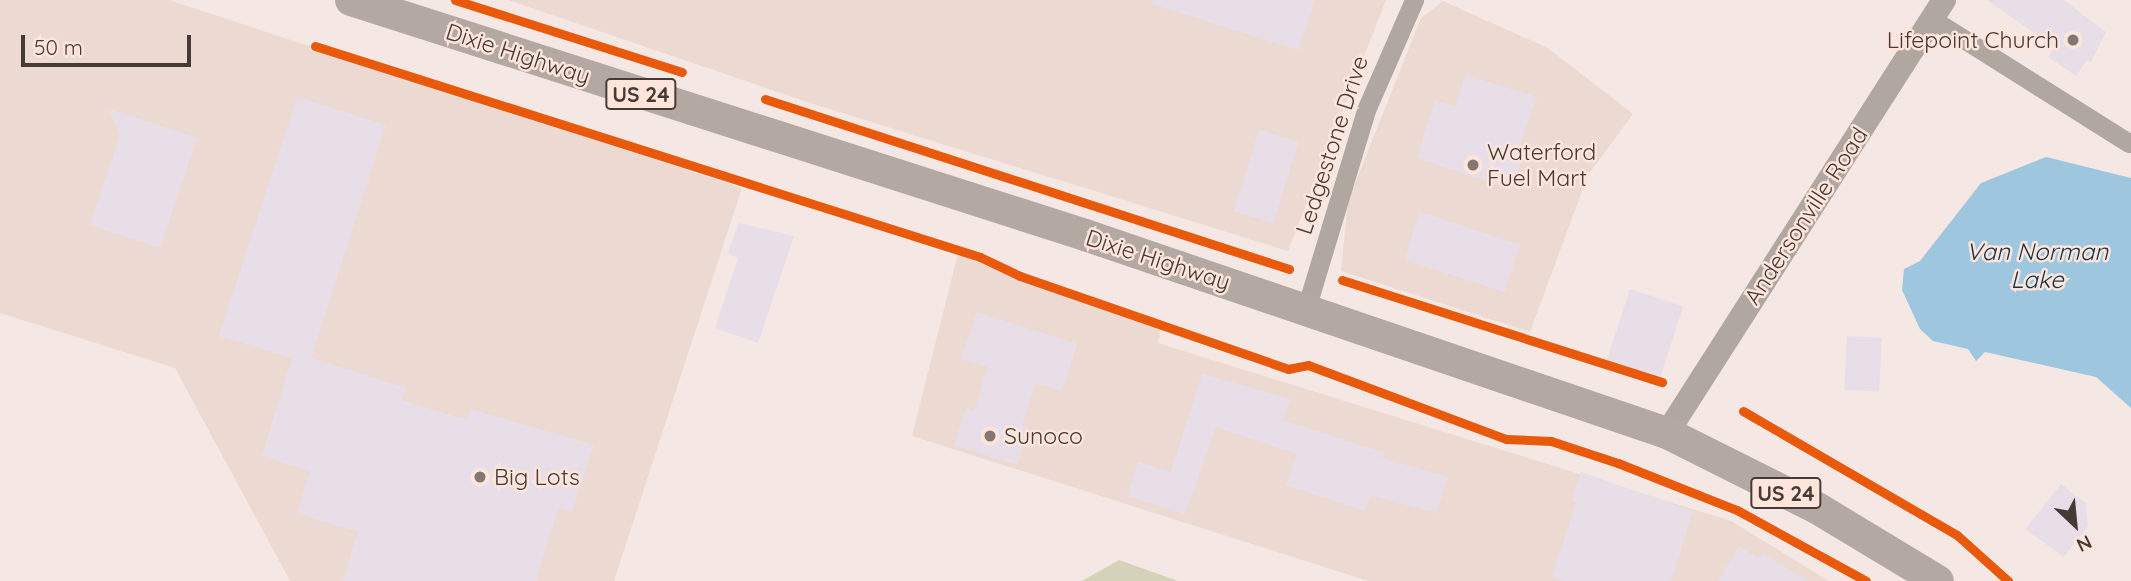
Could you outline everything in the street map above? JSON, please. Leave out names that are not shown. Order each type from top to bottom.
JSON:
[{"type":"main road","name":"Dixie Highway","points":[[351,0],[1306,309],[1667,433],[1817,508],[1938,581]]},
{"type":"street","name":"Ledgestone Drive","points":[[1306,309],[1366,110],[1414,0]]},
{"type":"street","points":[[1938,9],[2129,143]]},
{"type":"street","name":"Andersonville Road","points":[[1667,433],[1938,9]]},
{"type":"shaded area","points":[[0,0],[169,0],[742,188],[614,581],[290,581],[175,368],[0,313]]},
{"type":"shaded area","points":[[508,0],[1386,0],[1288,251],[810,103]]},
{"type":"shaded area","points":[[1443,1],[1548,48],[1633,114],[1588,175],[1530,332],[1341,271],[1348,201],[1421,18]]},
{"type":"shaded area","points":[[958,253],[1018,279],[1161,329],[1158,343],[1731,521],[1829,581],[1368,581],[912,436]]},
{"type":"green space","points":[[1119,560],[1178,581],[1082,581]]},
{"type":"water","name":"Van Norman Lake","points":[[2046,157],[2131,178],[2131,408],[2096,377],[1985,352],[1976,361],[1968,349],[1933,341],[1920,329],[1902,290],[1904,269],[1920,261],[1981,183]]},
{"type":"building","points":[[1153,0],[1315,0],[1298,50],[1152,4]]},
{"type":"building","name":"Lifepoint Church","points":[[1987,0],[2064,0],[2106,32],[2091,62],[2087,60],[2076,76],[2048,57],[2054,47]]},
{"type":"building","points":[[1466,75],[1537,97],[1519,147],[1526,149],[1511,189],[1417,158],[1435,100],[1455,107]]},
{"type":"building","points":[[297,97],[386,125],[311,358],[406,388],[401,400],[467,420],[470,409],[594,445],[572,512],[558,508],[536,581],[343,581],[358,532],[297,513],[310,471],[262,456],[292,358],[219,336]]},
{"type":"building","points":[[109,109],[197,138],[160,248],[90,225],[120,136]]},
{"type":"building","points":[[1259,130],[1298,142],[1273,223],[1234,211]]},
{"type":"building","points":[[1420,212],[1520,244],[1504,292],[1405,260]]},
{"type":"building","points":[[739,223],[794,236],[758,343],[715,328],[738,258],[728,253]]},
{"type":"building","points":[[1630,289],[1683,306],[1660,378],[1607,360]]},
{"type":"building","points":[[977,312],[1077,344],[1062,391],[1036,383],[1022,426],[1029,428],[1018,465],[954,445],[966,408],[974,411],[988,367],[961,359]]},
{"type":"building","points":[[1847,336],[1882,338],[1879,392],[1844,390]]},
{"type":"building","points":[[1202,374],[1290,399],[1283,420],[1384,453],[1382,458],[1448,477],[1436,513],[1370,495],[1365,511],[1286,485],[1297,454],[1216,427],[1185,514],[1127,496],[1138,462],[1171,472]]},
{"type":"building","points":[[1581,472],[1693,511],[1671,581],[1565,581],[1552,577],[1576,503],[1572,500]]},
{"type":"building","points":[[2061,484],[2086,503],[2088,526],[2064,557],[2025,529]]},
{"type":"building","points":[[1739,547],[1758,558],[1762,553],[1808,581],[1718,581]]},
{"type":"cycle path","points":[[455,0],[682,72]]},
{"type":"cycle path","points":[[315,46],[980,257],[1020,276],[1288,369],[1308,365],[1506,439],[1551,441],[1618,463],[1737,510],[1866,581]]},
{"type":"cycle path","points":[[765,99],[1289,269]]},
{"type":"cycle path","points":[[1342,280],[1662,382]]},
{"type":"cycle path","points":[[1743,411],[1957,535],[2008,581]]},
{"type":"place","name":"Lifepoint Church","points":[[2073,40]]},
{"type":"place","name":"Waterford Fuel Mart","points":[[1473,165]]},
{"type":"place","name":"Sunoco","points":[[990,436]]},
{"type":"place","name":"Big Lots","points":[[480,477]]}]
